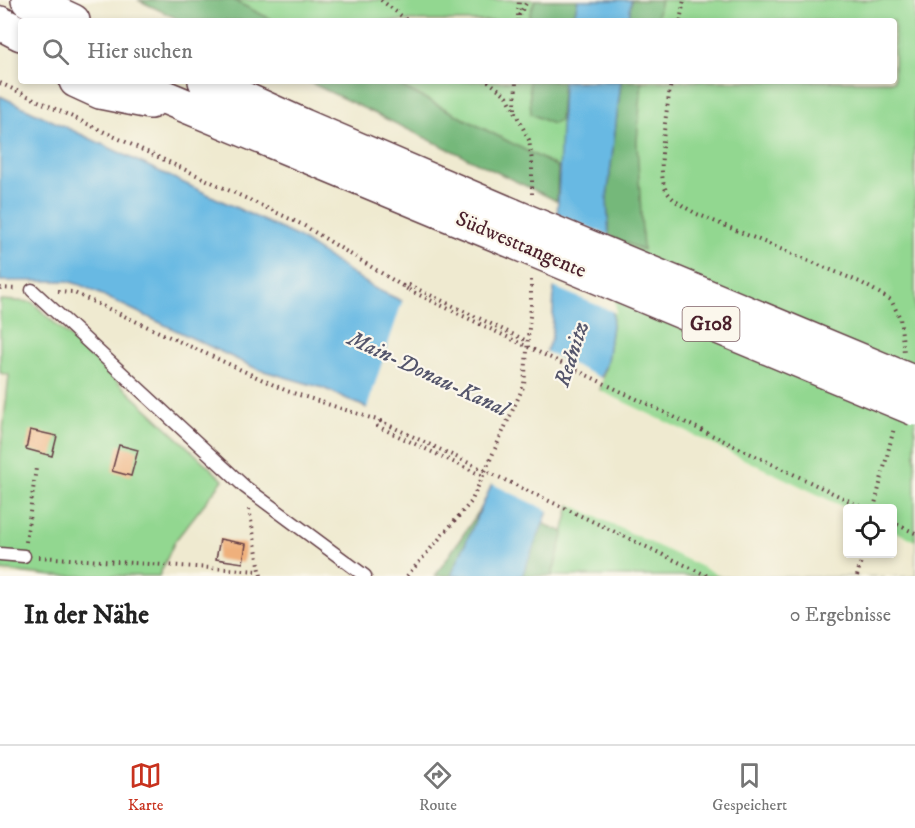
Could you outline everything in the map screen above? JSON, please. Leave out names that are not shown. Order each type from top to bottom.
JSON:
[{"type":"highway","points":[[28,0],[67,18]]},
{"type":"highway","points":[[61,0],[84,18]]},
{"type":"highway","points":[[0,23],[18,32]]},
{"type":"highway","points":[[0,47],[18,56]]},
{"type":"highway","points":[[83,84],[100,92],[200,96]]},
{"type":"highway","name":"Südwesttangente","points":[[141,84],[200,96],[304,126],[517,220],[909,372]]},
{"type":"highway","name":"Südwesttangente","points":[[517,220],[905,417]]},
{"type":"lane","points":[[32,290],[245,487],[365,576]]},
{"type":"lane","points":[[0,554],[24,555]]},
{"type":"path","points":[[381,0],[404,18]]},
{"type":"path","points":[[518,18],[519,0]]},
{"type":"path","points":[[519,18],[528,0]]},
{"type":"path","points":[[681,18],[684,0]]},
{"type":"path","points":[[0,83],[303,225],[409,290],[856,504]]},
{"type":"path","points":[[492,84],[507,96],[529,140],[532,161],[517,220]]},
{"type":"path","points":[[515,110],[516,84]]},
{"type":"path","points":[[671,84],[662,171],[665,187],[674,201],[697,214],[862,283],[891,300],[900,318],[909,372]]},
{"type":"path","points":[[407,576],[471,502],[524,385],[531,272]]},
{"type":"path","points":[[402,286],[410,285],[527,341]]},
{"type":"path","points":[[32,290],[72,292],[287,391],[380,421],[708,576]]},
{"type":"path","points":[[875,504],[905,417]]},
{"type":"path","points":[[380,421],[377,426],[483,477]]},
{"type":"path","points":[[36,468],[24,555],[260,574],[245,487]]},
{"type":"path","points":[[897,524],[915,533]]},
{"type":"path","points":[[857,576],[862,558]]},
{"type":"green space","points":[[138,0],[233,0],[268,18],[176,18]]},
{"type":"green space","points":[[233,0],[915,0],[915,576],[552,576],[607,361],[613,318],[607,199],[558,167],[397,84],[897,84],[897,18],[268,18]]},
{"type":"green space","points":[[535,0],[578,0],[574,18],[529,18]]},
{"type":"green space","points":[[631,0],[661,0],[657,18],[629,18]]},
{"type":"green space","points":[[313,84],[397,84],[558,167],[557,201]]},
{"type":"green space","points":[[529,84],[563,84],[560,120],[552,124],[531,114]]},
{"type":"green space","points":[[621,84],[642,84],[637,142],[643,250],[609,236],[607,198]]},
{"type":"green space","points":[[0,300],[32,302],[223,480],[175,541],[159,576],[54,576],[0,570],[0,458],[9,375],[0,373]]},
{"type":"green space","points":[[486,501],[564,532],[552,576],[435,576]]},
{"type":"water","points":[[578,0],[631,0],[629,18],[574,18]]},
{"type":"water","points":[[563,84],[621,84],[607,199],[613,318],[607,361],[595,392],[843,551],[843,558],[896,558],[915,576],[555,494],[522,576],[451,576],[499,468],[323,388],[257,369],[81,285],[67,281],[0,281],[0,96],[296,236],[374,288],[540,365],[552,337]]},
{"type":"pier","points":[[553,212],[612,237],[616,313],[551,286]]},
{"type":"pier","points":[[403,299],[539,361],[543,350],[603,379],[599,390],[843,507],[843,558],[897,558],[897,532],[915,541],[915,576],[721,576],[557,498],[551,512],[490,483],[496,469],[366,411]]},
{"type":"building","points":[[30,430],[57,436],[52,456],[26,449]]},
{"type":"building","points":[[119,445],[138,450],[131,476],[112,471]]},
{"type":"building","points":[[220,539],[246,544],[243,563],[216,559]]},
{"type":"water label","name":"Rednitz","points":[[572,354]]},
{"type":"water label","name":"Main-Donau-Kanal","points":[[428,374]]}]
